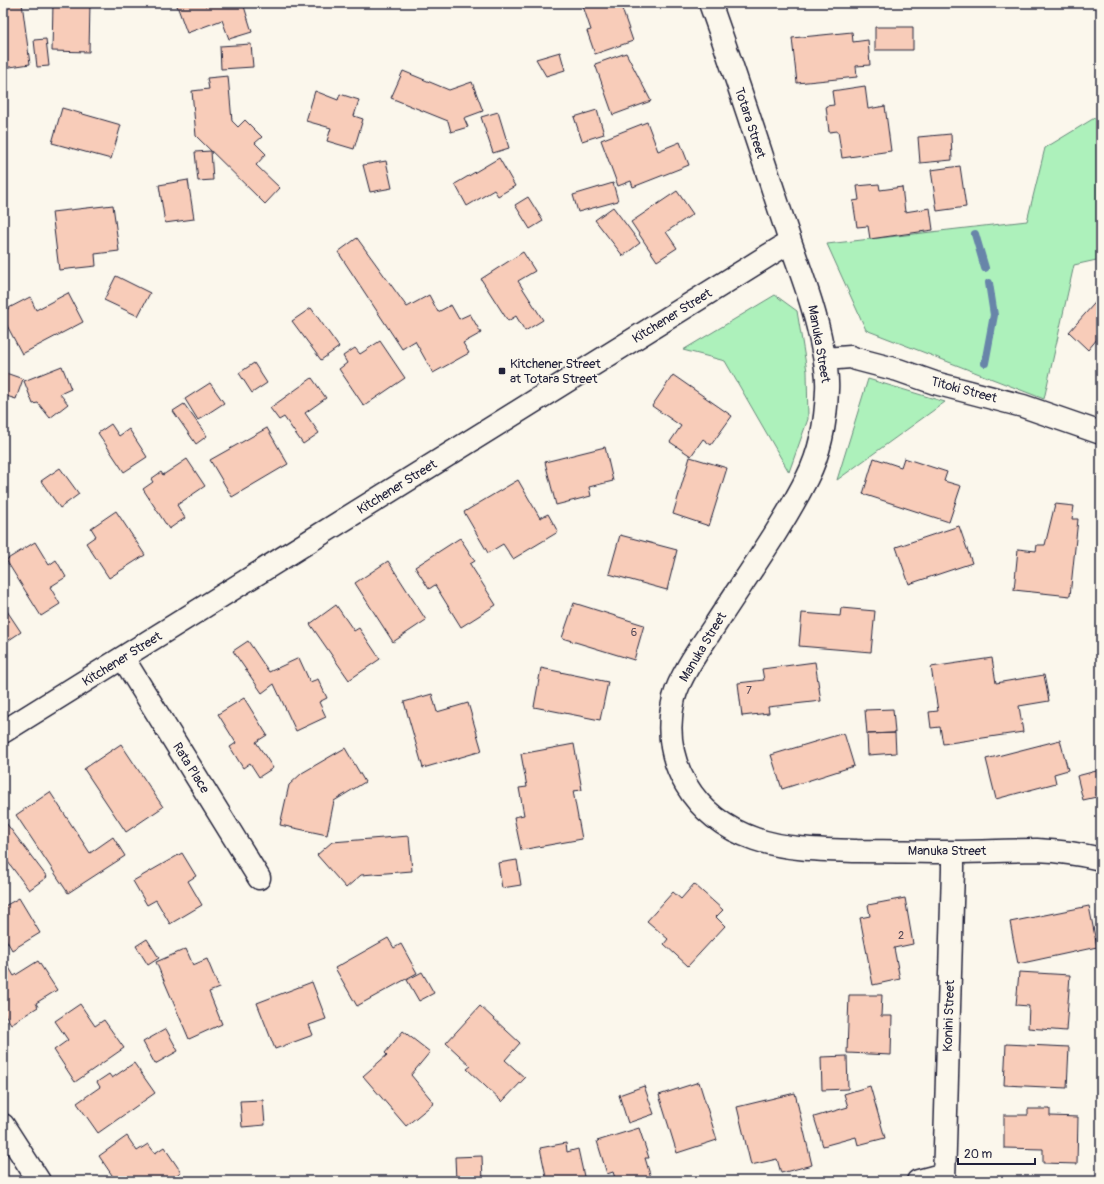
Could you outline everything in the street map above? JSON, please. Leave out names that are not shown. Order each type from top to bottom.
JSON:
[{"type":"street","name":"Totara Street","points":[[710,3],[790,242]]},
{"type":"street","name":"Manuka Street","points":[[790,242],[809,293],[825,359],[827,387],[820,446],[809,474],[790,509],[690,664],[675,695],[670,728],[673,754],[679,773],[690,794],[706,811],[730,828],[755,839],[782,846],[827,850],[952,852],[1039,850],[1072,853],[1101,859]]},
{"type":"street","name":"Kitchener Street","points":[[3,732],[790,242]]},
{"type":"street","name":"Titoki Street","points":[[825,359],[851,358],[898,370],[935,383],[1023,406],[1101,434]]},
{"type":"street","name":"Rata Place","points":[[123,658],[259,878]]},
{"type":"street","name":"Konini Street","points":[[944,1178],[953,885],[952,852]]},
{"type":"street","points":[[3,1125],[39,1181]]},
{"type":"street","points":[[918,1181],[944,1178]]},
{"type":"green space","points":[[1101,114],[1101,259],[1074,265],[1044,399],[866,330],[827,244],[1027,221],[1045,148]]},
{"type":"green space","points":[[775,295],[797,311],[807,371],[808,419],[789,472],[725,361],[683,350]]},
{"type":"green space","points":[[868,379],[945,402],[837,480]]},
{"type":"building","points":[[3,3],[22,3],[30,64],[3,68]]},
{"type":"building","points":[[53,3],[90,3],[89,52],[52,51]]},
{"type":"building","points":[[176,3],[204,3],[205,6],[214,3],[243,3],[252,32],[229,39],[222,20],[187,33]]},
{"type":"building","points":[[582,3],[620,3],[633,41],[595,54],[587,31],[591,30]]},
{"type":"building","points":[[875,27],[913,27],[913,50],[875,50]]},
{"type":"building","points":[[852,32],[853,42],[868,40],[870,65],[856,66],[857,77],[797,83],[792,38]]},
{"type":"building","points":[[46,39],[49,66],[37,67],[34,40]]},
{"type":"building","points":[[251,44],[253,67],[221,69],[220,46]]},
{"type":"building","points":[[560,52],[565,70],[546,76],[536,59]]},
{"type":"building","points":[[626,53],[651,101],[613,115],[595,64]]},
{"type":"building","points":[[403,71],[449,90],[472,82],[483,111],[464,118],[468,127],[451,132],[448,121],[391,98]]},
{"type":"building","points":[[228,76],[232,121],[238,127],[245,120],[262,137],[255,143],[266,154],[256,165],[280,188],[265,204],[196,136],[192,91],[209,89],[207,78]]},
{"type":"building","points":[[865,86],[868,109],[885,106],[891,151],[842,158],[838,131],[829,132],[826,106],[834,105],[832,91]]},
{"type":"building","points":[[315,91],[338,100],[340,94],[359,100],[354,116],[363,119],[354,149],[327,141],[331,128],[306,121]]},
{"type":"building","points":[[62,108],[121,125],[111,159],[52,143]]},
{"type":"building","points":[[597,110],[604,134],[582,141],[574,117]]},
{"type":"building","points":[[498,112],[509,148],[493,153],[481,117]]},
{"type":"building","points":[[647,122],[658,151],[680,142],[689,165],[633,187],[631,181],[618,186],[601,140]]},
{"type":"building","points":[[951,134],[952,160],[920,163],[918,137]]},
{"type":"building","points":[[211,151],[213,180],[198,181],[195,152]]},
{"type":"building","points":[[499,158],[515,186],[498,196],[494,190],[467,206],[455,184]]},
{"type":"building","points":[[386,161],[392,188],[370,192],[363,165]]},
{"type":"building","points":[[960,166],[966,207],[937,211],[931,170]]},
{"type":"building","points":[[188,180],[194,219],[165,223],[159,185]]},
{"type":"building","points":[[613,183],[618,201],[578,212],[573,195]]},
{"type":"building","points":[[879,184],[880,190],[902,187],[905,212],[930,208],[933,230],[870,239],[868,226],[857,227],[853,201],[859,200],[857,186]]},
{"type":"building","points":[[677,191],[693,214],[666,232],[677,248],[657,261],[631,222]]},
{"type":"building","points":[[528,197],[543,221],[530,229],[515,205]]},
{"type":"building","points":[[113,205],[119,251],[95,254],[96,266],[59,270],[52,212]]},
{"type":"building","points":[[613,207],[640,243],[623,256],[595,220]]},
{"type":"building","points":[[357,238],[407,307],[429,295],[438,312],[451,305],[459,319],[470,314],[481,333],[463,343],[469,353],[433,373],[415,341],[402,349],[338,252]]},
{"type":"building","points":[[523,252],[535,271],[518,281],[543,320],[525,331],[516,316],[508,321],[481,279]]},
{"type":"building","points":[[116,276],[150,293],[138,316],[104,300]]},
{"type":"building","points":[[68,293],[83,322],[22,354],[3,318],[3,311],[30,297],[36,310]]},
{"type":"building","points":[[1101,296],[1101,340],[1098,338],[1088,350],[1069,332]]},
{"type":"building","points":[[311,308],[339,347],[321,360],[292,321]]},
{"type":"building","points":[[380,341],[405,378],[364,406],[339,369],[347,363],[343,356],[355,348],[360,354]]},
{"type":"building","points":[[254,363],[267,383],[252,393],[239,373]]},
{"type":"building","points":[[62,366],[71,389],[60,394],[68,404],[50,418],[38,403],[33,404],[24,381]]},
{"type":"building","points":[[3,372],[23,379],[16,399],[3,395]]},
{"type":"building","points":[[673,375],[732,416],[711,445],[703,439],[691,456],[670,442],[681,426],[652,406]]},
{"type":"building","points":[[312,378],[326,398],[305,413],[319,433],[303,444],[284,417],[279,420],[270,408]]},
{"type":"building","points":[[210,383],[224,403],[198,420],[185,399]]},
{"type":"building","points":[[184,404],[207,436],[196,444],[173,411]]},
{"type":"building","points":[[111,424],[119,436],[129,429],[147,457],[124,472],[98,433]]},
{"type":"building","points":[[267,428],[288,464],[232,497],[210,460]]},
{"type":"building","points":[[605,447],[613,481],[589,487],[591,496],[556,505],[545,462]]},
{"type":"building","points":[[690,457],[727,468],[709,526],[673,514]]},
{"type":"building","points":[[874,458],[901,467],[904,458],[947,472],[944,481],[961,486],[949,522],[863,494]]},
{"type":"building","points":[[187,459],[205,486],[177,505],[185,518],[169,529],[143,489],[153,482],[151,479],[161,472],[163,475]]},
{"type":"building","points":[[60,468],[79,494],[60,508],[41,481]]},
{"type":"building","points":[[518,480],[540,518],[548,514],[558,532],[513,559],[503,544],[488,553],[464,512]]},
{"type":"building","points":[[1055,504],[1074,506],[1072,519],[1078,519],[1070,596],[1014,590],[1018,549],[1036,551],[1037,545],[1045,545]]},
{"type":"building","points":[[116,511],[145,555],[109,578],[86,543],[96,536],[91,528]]},
{"type":"building","points":[[959,526],[972,563],[909,584],[896,547]]},
{"type":"building","points":[[620,535],[677,550],[667,590],[609,574]]},
{"type":"building","points":[[460,538],[475,561],[470,564],[496,605],[461,627],[435,585],[429,589],[415,567]]},
{"type":"building","points":[[35,542],[49,565],[56,560],[66,577],[50,587],[60,604],[41,616],[6,560]]},
{"type":"building","points":[[388,561],[426,620],[393,642],[355,583]]},
{"type":"building","points":[[574,603],[644,625],[634,660],[562,638]]},
{"type":"building","points":[[3,605],[21,632],[3,644]]},
{"type":"building","points":[[336,605],[354,631],[359,628],[380,659],[349,680],[310,624]]},
{"type":"building","points":[[841,608],[875,611],[871,652],[799,646],[802,613],[840,616]]},
{"type":"building","points":[[248,641],[269,672],[299,658],[310,682],[318,679],[327,698],[319,702],[326,717],[296,731],[274,684],[262,693],[233,651]]},
{"type":"building","points":[[992,658],[996,683],[1044,675],[1049,701],[1019,706],[1023,732],[943,744],[940,727],[931,728],[929,712],[938,711],[931,667]]},
{"type":"building","points":[[815,662],[821,701],[768,707],[769,713],[742,716],[738,683],[764,680],[762,669]]},
{"type":"building","points":[[541,668],[608,682],[600,720],[534,707]]},
{"type":"building","points":[[432,694],[437,712],[468,703],[482,751],[423,768],[404,702]]},
{"type":"building","points":[[244,698],[267,735],[256,742],[273,768],[259,777],[250,763],[243,768],[230,747],[236,743],[218,714]]},
{"type":"building","points":[[893,709],[895,733],[867,734],[865,710]]},
{"type":"building","points":[[844,733],[854,766],[782,789],[771,755]]},
{"type":"building","points":[[895,733],[896,753],[868,755],[867,734]]},
{"type":"building","points":[[1060,740],[1068,770],[1054,774],[1056,783],[996,799],[986,759]]},
{"type":"building","points":[[121,744],[163,807],[126,832],[84,769]]},
{"type":"building","points":[[574,744],[582,790],[573,791],[582,839],[521,850],[514,817],[524,815],[519,788],[527,787],[521,754]]},
{"type":"building","points":[[345,748],[365,782],[334,801],[327,835],[280,825],[289,785],[302,773]]},
{"type":"building","points":[[1100,770],[1101,796],[1083,800],[1077,776]]},
{"type":"building","points":[[50,792],[90,853],[113,837],[125,856],[68,893],[16,815]]},
{"type":"building","points":[[3,819],[47,877],[29,890],[8,862],[3,865]]},
{"type":"building","points":[[409,836],[412,871],[361,875],[346,888],[317,855],[332,842]]},
{"type":"building","points":[[182,853],[196,876],[188,881],[202,905],[170,924],[156,900],[147,905],[133,881]]},
{"type":"building","points":[[517,860],[521,885],[502,888],[498,863]]},
{"type":"building","points":[[694,884],[723,910],[716,917],[725,926],[688,966],[664,944],[668,939],[647,921],[673,892],[681,899]]},
{"type":"building","points":[[19,898],[40,933],[12,950],[3,934],[3,907]]},
{"type":"building","points":[[905,898],[913,944],[894,948],[900,979],[873,985],[860,918],[870,916],[868,905]]},
{"type":"building","points":[[1089,906],[1097,947],[1018,964],[1010,922]]},
{"type":"building","points":[[388,938],[394,948],[401,944],[417,973],[357,1006],[335,968]]},
{"type":"building","points":[[147,939],[159,958],[148,965],[136,946]]},
{"type":"building","points":[[186,949],[193,965],[207,959],[219,988],[209,992],[222,1024],[189,1039],[156,962]]},
{"type":"building","points":[[38,961],[57,990],[36,1003],[38,1007],[11,1024],[3,1011],[3,966],[7,964],[14,976]]},
{"type":"building","points":[[422,972],[434,993],[419,1001],[407,980]]},
{"type":"building","points":[[1019,972],[1070,975],[1066,1031],[1028,1028],[1029,1006],[1016,1005]]},
{"type":"building","points":[[312,982],[326,1019],[309,1025],[313,1035],[275,1049],[257,1003]]},
{"type":"building","points":[[849,995],[882,995],[881,1016],[892,1016],[891,1055],[847,1053]]},
{"type":"building","points":[[80,1004],[95,1026],[104,1020],[124,1048],[75,1082],[54,1050],[68,1040],[55,1021]]},
{"type":"building","points":[[480,1006],[520,1043],[505,1060],[525,1078],[502,1102],[467,1069],[471,1066],[446,1043]]},
{"type":"building","points":[[166,1029],[178,1051],[155,1064],[143,1042]]},
{"type":"building","points":[[403,1031],[430,1052],[411,1075],[434,1103],[406,1126],[363,1076],[387,1055],[385,1053]]},
{"type":"building","points":[[1006,1044],[1069,1047],[1067,1088],[1004,1085]]},
{"type":"building","points":[[847,1056],[848,1089],[822,1090],[821,1057]]},
{"type":"building","points":[[134,1063],[155,1093],[98,1133],[77,1103],[100,1087],[97,1082],[109,1074],[112,1078]]},
{"type":"building","points":[[699,1082],[717,1140],[677,1153],[659,1095]]},
{"type":"building","points":[[644,1086],[654,1114],[628,1123],[619,1095]]},
{"type":"building","points":[[870,1086],[885,1138],[858,1145],[856,1137],[823,1146],[814,1117],[848,1107],[844,1094]]},
{"type":"building","points":[[795,1093],[812,1165],[781,1173],[777,1159],[751,1165],[737,1107]]},
{"type":"building","points":[[263,1100],[265,1125],[242,1127],[240,1101]]},
{"type":"building","points":[[1028,1109],[1050,1109],[1050,1116],[1078,1117],[1077,1164],[1043,1163],[1043,1149],[1004,1148],[1004,1115],[1028,1115]]},
{"type":"building","points":[[639,1128],[649,1158],[645,1158],[652,1181],[616,1181],[613,1172],[607,1174],[597,1141]]},
{"type":"building","points":[[127,1136],[137,1151],[148,1144],[155,1153],[164,1147],[181,1172],[168,1181],[116,1181],[99,1156]]},
{"type":"building","points":[[566,1143],[567,1152],[578,1149],[585,1181],[547,1181],[540,1148]]},
{"type":"building","points":[[482,1156],[483,1181],[456,1181],[455,1157]]},
{"type":"waterway","points":[[975,234],[985,268]]},
{"type":"waterway","points":[[985,363],[994,315],[989,283]]},
{"type":"place","name":"Kitchener Street at Totara Street","points":[[502,371]]}]
